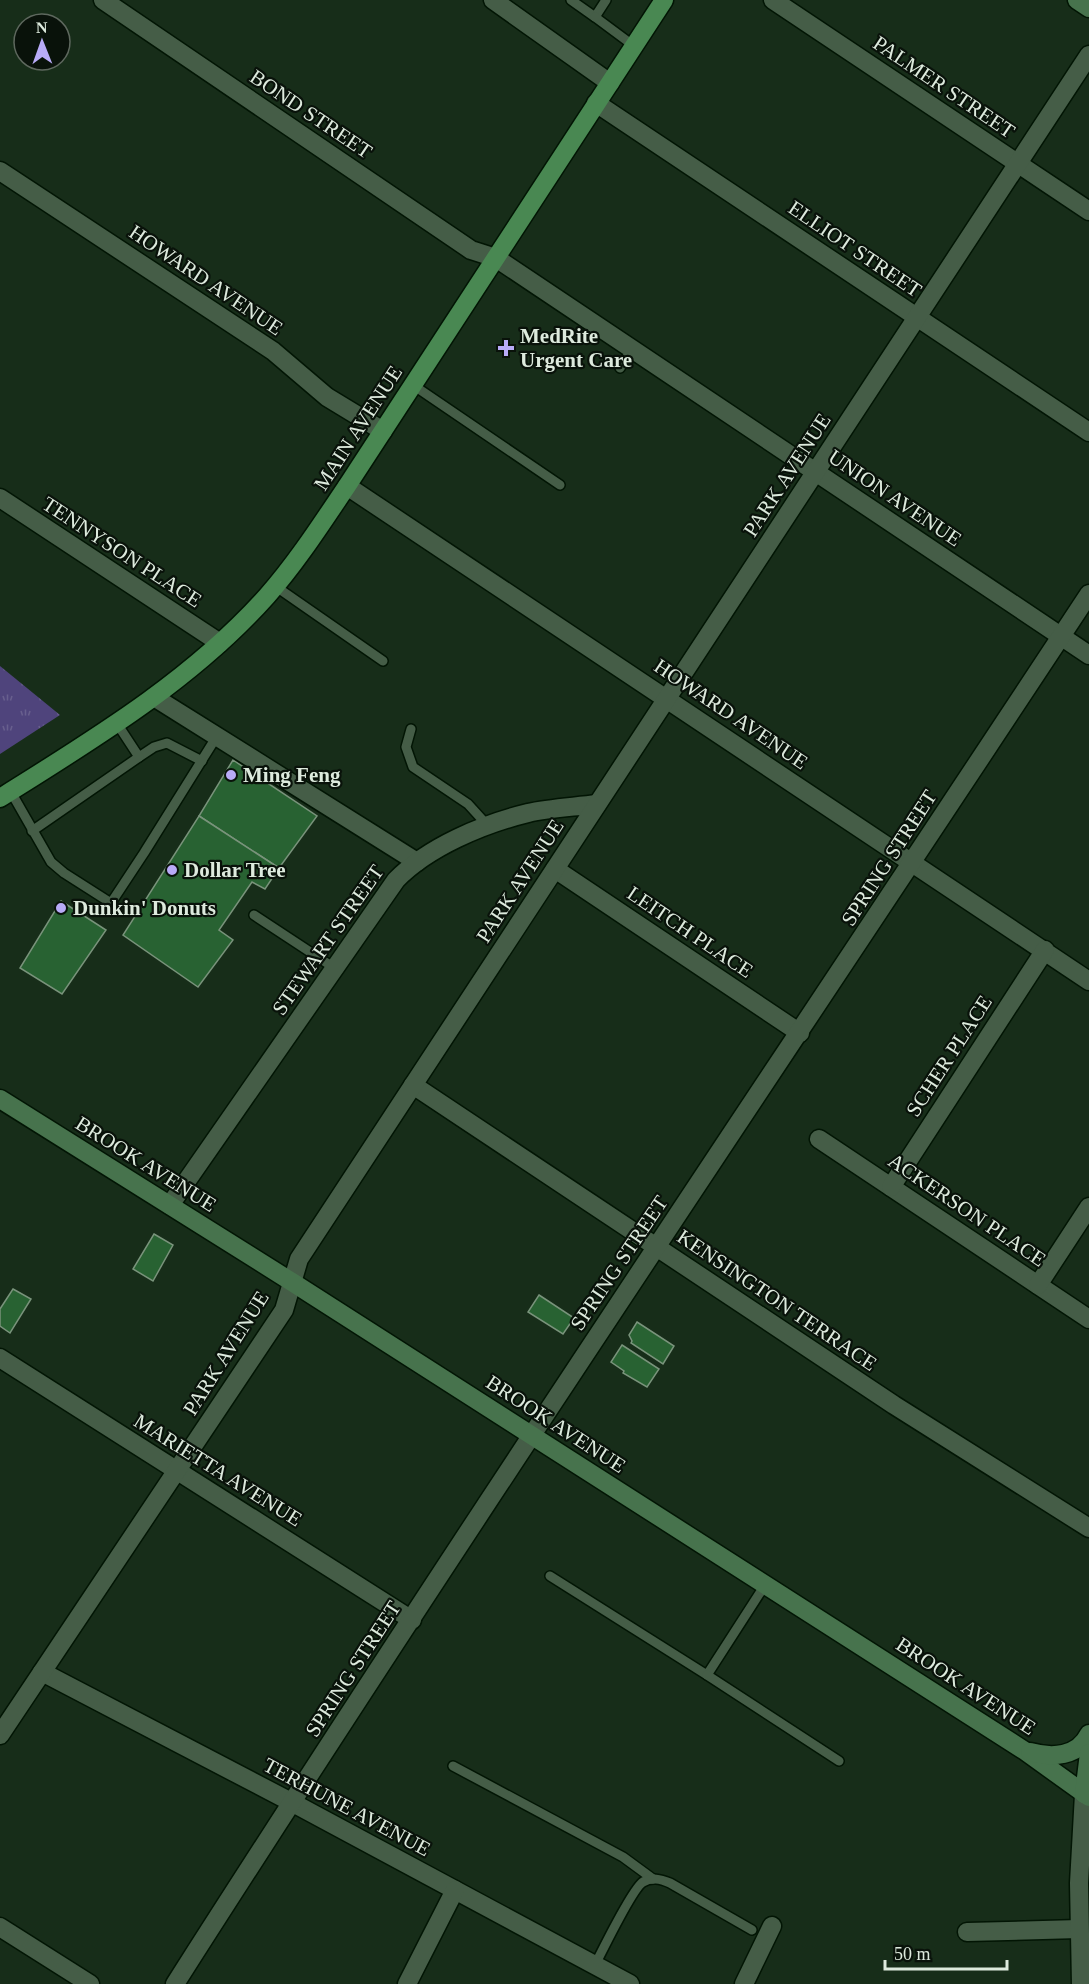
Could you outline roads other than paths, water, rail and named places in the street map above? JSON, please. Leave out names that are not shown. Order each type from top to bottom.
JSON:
[{"type":"main road","name":"MAIN AVENUE","points":[[5,795],[177,681],[220,643],[275,586],[301,554],[347,486],[664,0]]},
{"type":"main road","points":[[1077,0],[1089,8]]},
{"type":"main road","name":"BROOK AVENUE","points":[[0,1099],[292,1282],[1025,1751],[1087,1795]]},
{"type":"main road","points":[[1025,1751],[1048,1755],[1071,1752],[1080,1747],[1089,1734]]},
{"type":"main road","points":[[1087,1795],[1089,1753]]},
{"type":"street","name":"BOND STREET","points":[[103,0],[471,250],[496,258]]},
{"type":"street","points":[[493,0],[610,83]]},
{"type":"street","name":"PALMER STREET","points":[[773,0],[1089,211]]},
{"type":"street","name":"PARK AVENUE","points":[[0,1735],[284,1310],[299,1259],[1089,55]]},
{"type":"street","name":"ELLIOT STREET","points":[[596,103],[1089,432]]},
{"type":"street","name":"HOWARD AVENUE","points":[[0,171],[273,351],[327,397],[383,431]]},
{"type":"street","name":"UNION AVENUE","points":[[496,258],[1089,655]]},
{"type":"street","name":"HOWARD AVENUE","points":[[347,486],[1089,981]]},
{"type":"street","name":"TENNYSON PLACE","points":[[0,498],[220,643]]},
{"type":"street","name":"SPRING STREET","points":[[175,1984],[532,1436],[1089,594]]},
{"type":"street","points":[[154,697],[417,862]]},
{"type":"street","name":"STEWART STREET","points":[[170,1205],[396,880],[435,850],[488,826],[530,813],[597,804]]},
{"type":"street","name":"LEITCH PLACE","points":[[555,869],[800,1033]]},
{"type":"street","name":"SCHER PLACE","points":[[891,1187],[1045,950]]},
{"type":"street","name":"KENSINGTON TERRACE","points":[[413,1085],[894,1404],[1089,1528]]},
{"type":"street","name":"ACKERSON PLACE","points":[[819,1139],[1089,1318]]},
{"type":"street","points":[[1038,1285],[1089,1208]]},
{"type":"street","name":"MARIETTA AVENUE","points":[[0,1358],[412,1620]]},
{"type":"street","name":"TERHUNE AVENUE","points":[[42,1672],[595,1965],[620,1982]]},
{"type":"street","points":[[1081,1984],[1079,1883],[1087,1795]]},
{"type":"street","points":[[407,1984],[455,1890]]},
{"type":"street","points":[[744,1984],[772,1926]]},
{"type":"street","points":[[0,1927],[90,1984]]},
{"type":"street","points":[[967,1932],[1079,1929]]},
{"type":"lane","points":[[571,0],[634,46]]},
{"type":"lane","points":[[595,17],[606,0]]},
{"type":"lane","points":[[620,368],[632,349]]},
{"type":"lane","points":[[413,385],[560,485]]},
{"type":"lane","points":[[275,586],[383,661]]},
{"type":"lane","points":[[116,722],[139,757]]},
{"type":"lane","points":[[411,729],[406,747],[413,767],[468,804],[488,826]]},
{"type":"lane","points":[[5,795],[51,861],[64,873],[111,903],[217,736]]},
{"type":"lane","points":[[32,831],[154,747],[168,743],[202,761]]},
{"type":"lane","points":[[254,915],[336,969]]},
{"type":"lane","points":[[550,1576],[839,1761]]},
{"type":"lane","points":[[707,1676],[765,1585]]},
{"type":"lane","points":[[453,1766],[622,1857],[653,1879]]},
{"type":"lane","points":[[595,1965],[637,1886],[653,1879],[670,1883],[752,1930]]},
{"type":"place","name":"MedRite Urgent Care","points":[[506,348]]},
{"type":"place","name":"Ming Feng","points":[[231,775]]},
{"type":"place","name":"Dollar Tree","points":[[172,870]]},
{"type":"place","name":"Dunkin' Donuts","points":[[61,908]]}]
